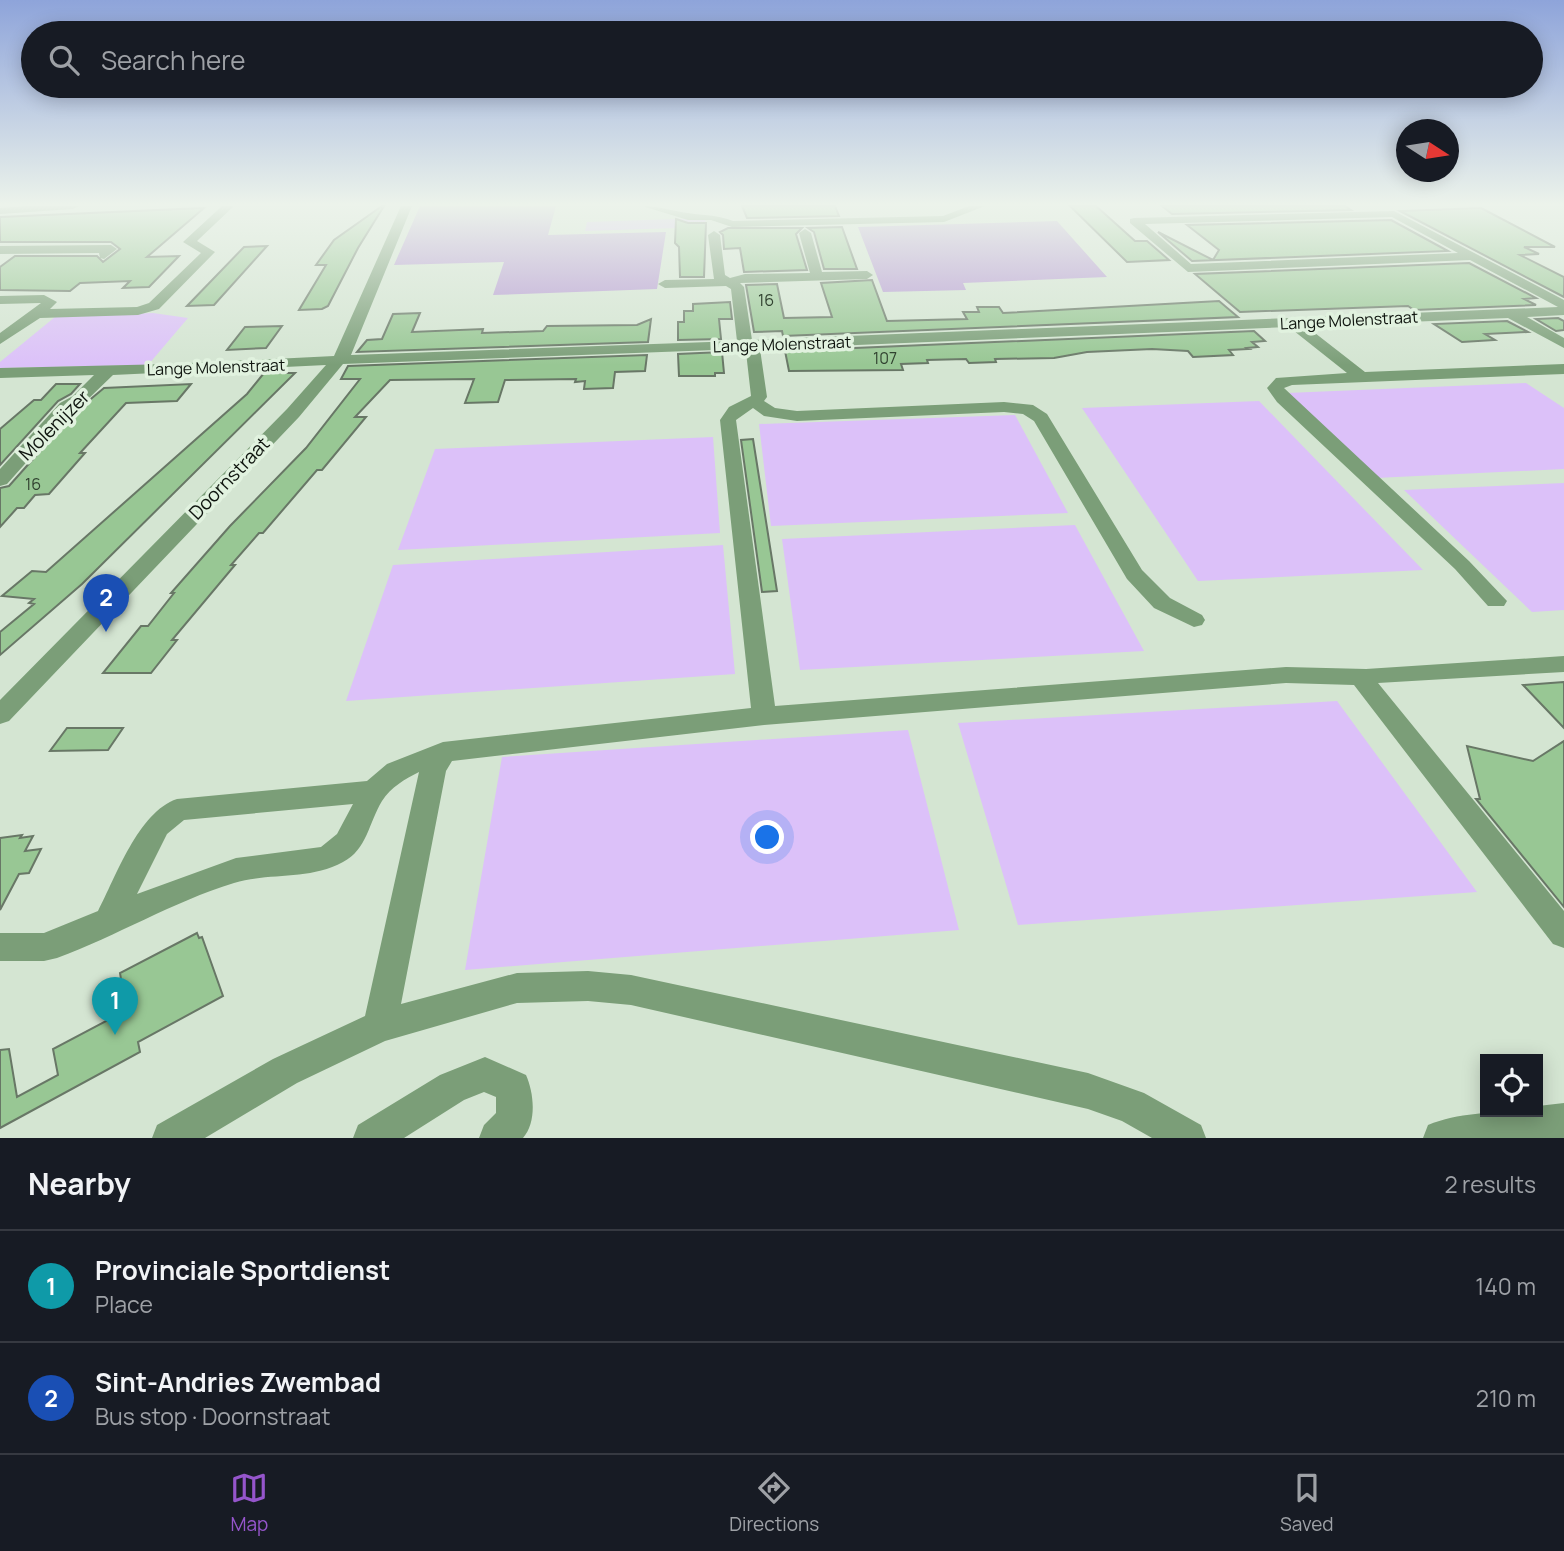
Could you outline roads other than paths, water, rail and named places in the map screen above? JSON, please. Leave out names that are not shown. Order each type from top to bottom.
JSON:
[{"type":"street","points":[[38,314],[138,311],[153,306],[202,259]]},
{"type":"street","name":"Doornstraat","points":[[0,715],[284,422],[338,361],[383,259]]},
{"type":"street","points":[[717,259],[719,277],[737,287],[745,345],[753,351],[759,397],[755,402],[741,405],[728,419],[764,716]]},
{"type":"street","points":[[812,259],[817,276]]},
{"type":"street","points":[[1178,259],[1188,268],[1401,259]]},
{"type":"street","points":[[1481,259],[1564,305]]},
{"type":"street","points":[[665,284],[730,282],[745,278],[867,275]]},
{"type":"street","points":[[0,300],[44,299],[50,302],[38,314],[0,340]]},
{"type":"street","name":"Lange Molenstraat","points":[[0,373],[108,371],[1564,311]]},
{"type":"street","points":[[1510,313],[1564,344]]},
{"type":"street","points":[[0,355],[41,321],[38,314]]},
{"type":"street","points":[[1293,323],[1360,376]]},
{"type":"street","points":[[1496,601],[1462,565],[1283,399],[1275,388],[1282,381],[1564,369]]},
{"type":"street","points":[[1541,370],[1564,385]]},
{"type":"street","name":"Molenijzer","points":[[0,483],[40,439],[39,435],[66,407],[79,399],[108,371]]},
{"type":"street","points":[[755,402],[770,412],[797,416],[1004,407],[1027,409],[1041,418],[1134,574],[1162,603],[1194,620]]},
{"type":"street","points":[[0,947],[44,947],[57,944],[191,886],[240,869],[320,860],[335,854],[354,839],[373,791],[389,775],[443,752],[764,716],[1286,675],[1366,677],[1564,664]]},
{"type":"street","points":[[1366,677],[1365,684],[1564,934]]},
{"type":"street","points":[[380,1026],[433,771],[443,752]]},
{"type":"street","points":[[107,922],[157,826],[177,810],[373,791]]},
{"type":"street","points":[[170,1138],[285,1070],[380,1026],[517,988],[588,986],[631,990],[1088,1091],[1130,1106],[1188,1138]]},
{"type":"street","points":[[371,1138],[452,1087],[485,1074],[514,1087],[514,1121],[497,1138]]},
{"type":"street","points":[[1441,1138],[1564,1121]]},
{"type":"place","name":"Sint-Andries Zwembad","points":[[106,632]]},
{"type":"place","name":"Provinciale Sportdienst","points":[[115,1035]]}]
